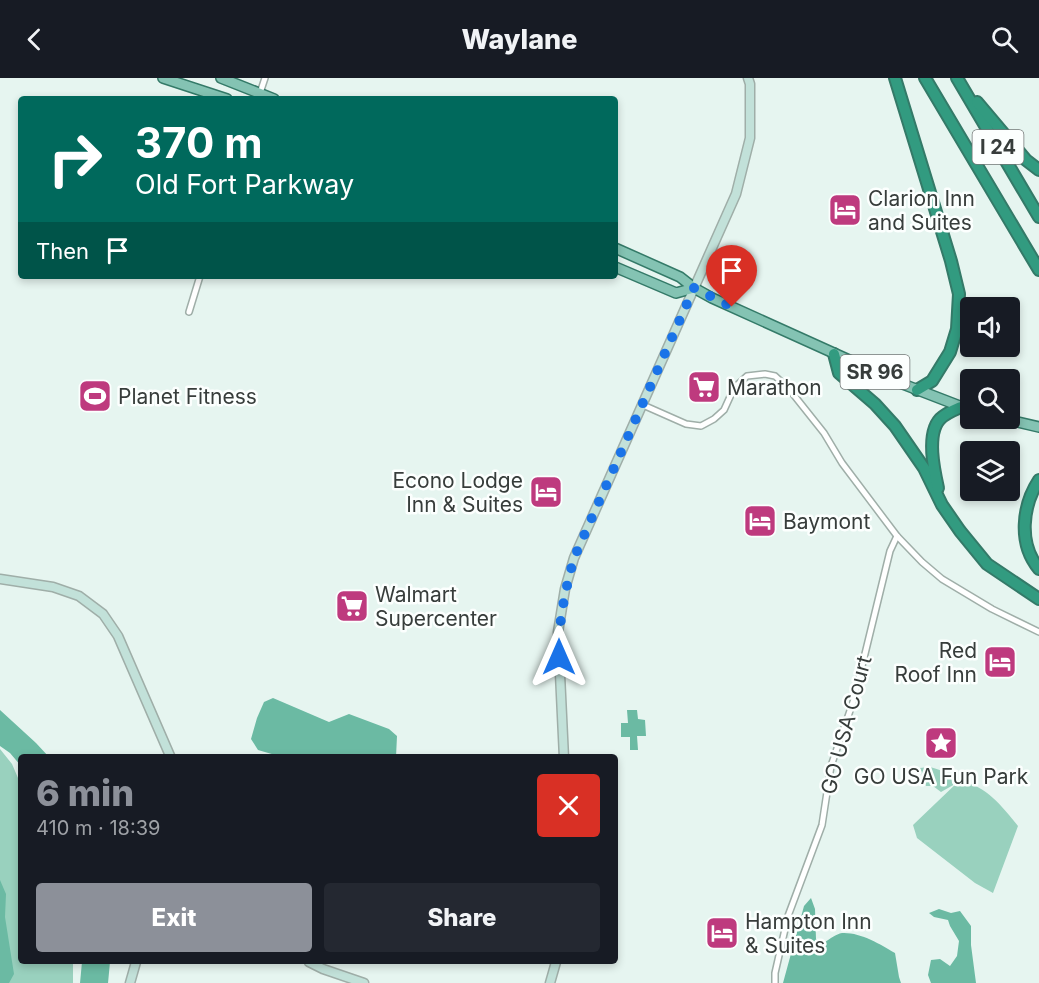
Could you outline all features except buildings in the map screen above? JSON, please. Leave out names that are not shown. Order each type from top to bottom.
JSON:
[{"type":"highway","points":[[895,78],[959,294],[957,329],[950,352],[932,381],[917,390]]},
{"type":"highway","name":"I 24","points":[[925,78],[1039,270]]},
{"type":"highway","points":[[958,78],[1026,160],[1039,170]]},
{"type":"highway","name":"I 24","points":[[958,78],[1039,217]]},
{"type":"highway","points":[[834,354],[839,373],[895,426],[924,468],[942,505],[987,564],[1039,599]]},
{"type":"highway","points":[[960,410],[946,414],[935,427],[932,461],[939,490],[960,531]]},
{"type":"highway","points":[[1039,480],[1029,497],[1025,516],[1025,533],[1029,550],[1039,568]]},
{"type":"main road","points":[[163,78],[218,96]]},
{"type":"main road","points":[[222,78],[259,96]]},
{"type":"main road","name":"SR 96","points":[[618,249],[834,354],[960,407]]},
{"type":"main road","name":"SR 96","points":[[618,268],[676,293],[694,288]]},
{"type":"main road","points":[[1020,422],[1039,427]]},
{"type":"street","points":[[259,96],[265,78]]},
{"type":"street","points":[[564,754],[558,632],[565,589],[574,558],[736,194],[750,138],[748,78]]},
{"type":"street","points":[[189,312],[199,279]]},
{"type":"street","points":[[643,405],[686,424],[701,426],[724,410],[734,388],[747,376],[765,374],[775,376],[789,389],[824,433],[842,462],[897,536],[942,579],[992,609],[1039,632]]},
{"type":"street","name":"GO USA Court","points":[[775,983],[775,973],[788,916],[822,825],[831,766],[854,699],[890,551],[897,536]]},
{"type":"street","points":[[0,579],[53,587],[79,596],[103,614],[118,636],[169,754]]},
{"type":"street","points":[[130,983],[135,964]]},
{"type":"street","points":[[313,964],[364,983]]},
{"type":"street","points":[[550,983],[555,964]]},
{"type":"shaded area","points":[[273,698],[329,722],[349,714],[389,729],[397,736],[396,754],[272,754],[258,750],[251,739],[264,702]]},
{"type":"shaded area","points":[[0,710],[46,754],[18,754],[18,762],[0,746]]},
{"type":"shaded area","points":[[627,710],[637,710],[638,719],[645,720],[646,736],[637,736],[638,750],[630,750],[630,737],[621,737],[621,723],[628,723]]},
{"type":"shaded area","points":[[0,749],[12,764],[18,778],[18,964],[73,964],[73,983],[0,983]]},
{"type":"shaded area","points":[[930,767],[945,772],[955,784],[941,792],[933,786],[926,786],[920,768]]},
{"type":"shaded area","points":[[960,780],[986,792],[1018,826],[993,893],[975,883],[917,838],[913,825]]},
{"type":"shaded area","points":[[0,880],[6,894],[5,917],[14,974],[9,983],[0,983]]},
{"type":"shaded area","points":[[811,898],[815,909],[816,939],[825,942],[835,935],[849,933],[876,942],[895,953],[901,983],[783,983],[804,906]]},
{"type":"shaded area","points":[[939,909],[951,913],[960,911],[971,926],[976,983],[931,983],[928,975],[931,960],[940,959],[950,966],[957,956],[959,941],[948,920],[934,917],[929,913]]},
{"type":"shaded area","points":[[82,964],[110,964],[108,983],[80,983]]},
{"type":"place","name":"Clarion Inn and Suites","points":[[845,210]]},
{"type":"place","name":"Marathon","points":[[704,387]]},
{"type":"place","name":"Planet Fitness","points":[[95,396]]},
{"type":"place","name":"Econo Lodge Inn & Suites","points":[[546,492]]},
{"type":"place","name":"Baymont","points":[[760,521]]},
{"type":"place","name":"Walmart Supercenter","points":[[352,606]]},
{"type":"place","name":"Red Roof Inn","points":[[1000,662]]},
{"type":"place","name":"GO USA Fun Park","points":[[941,743]]},
{"type":"place","name":"Hampton Inn & Suites","points":[[722,933]]},
{"type":"route","points":[[559,657],[558,632],[565,589],[574,558],[694,288],[732,307]]}]
